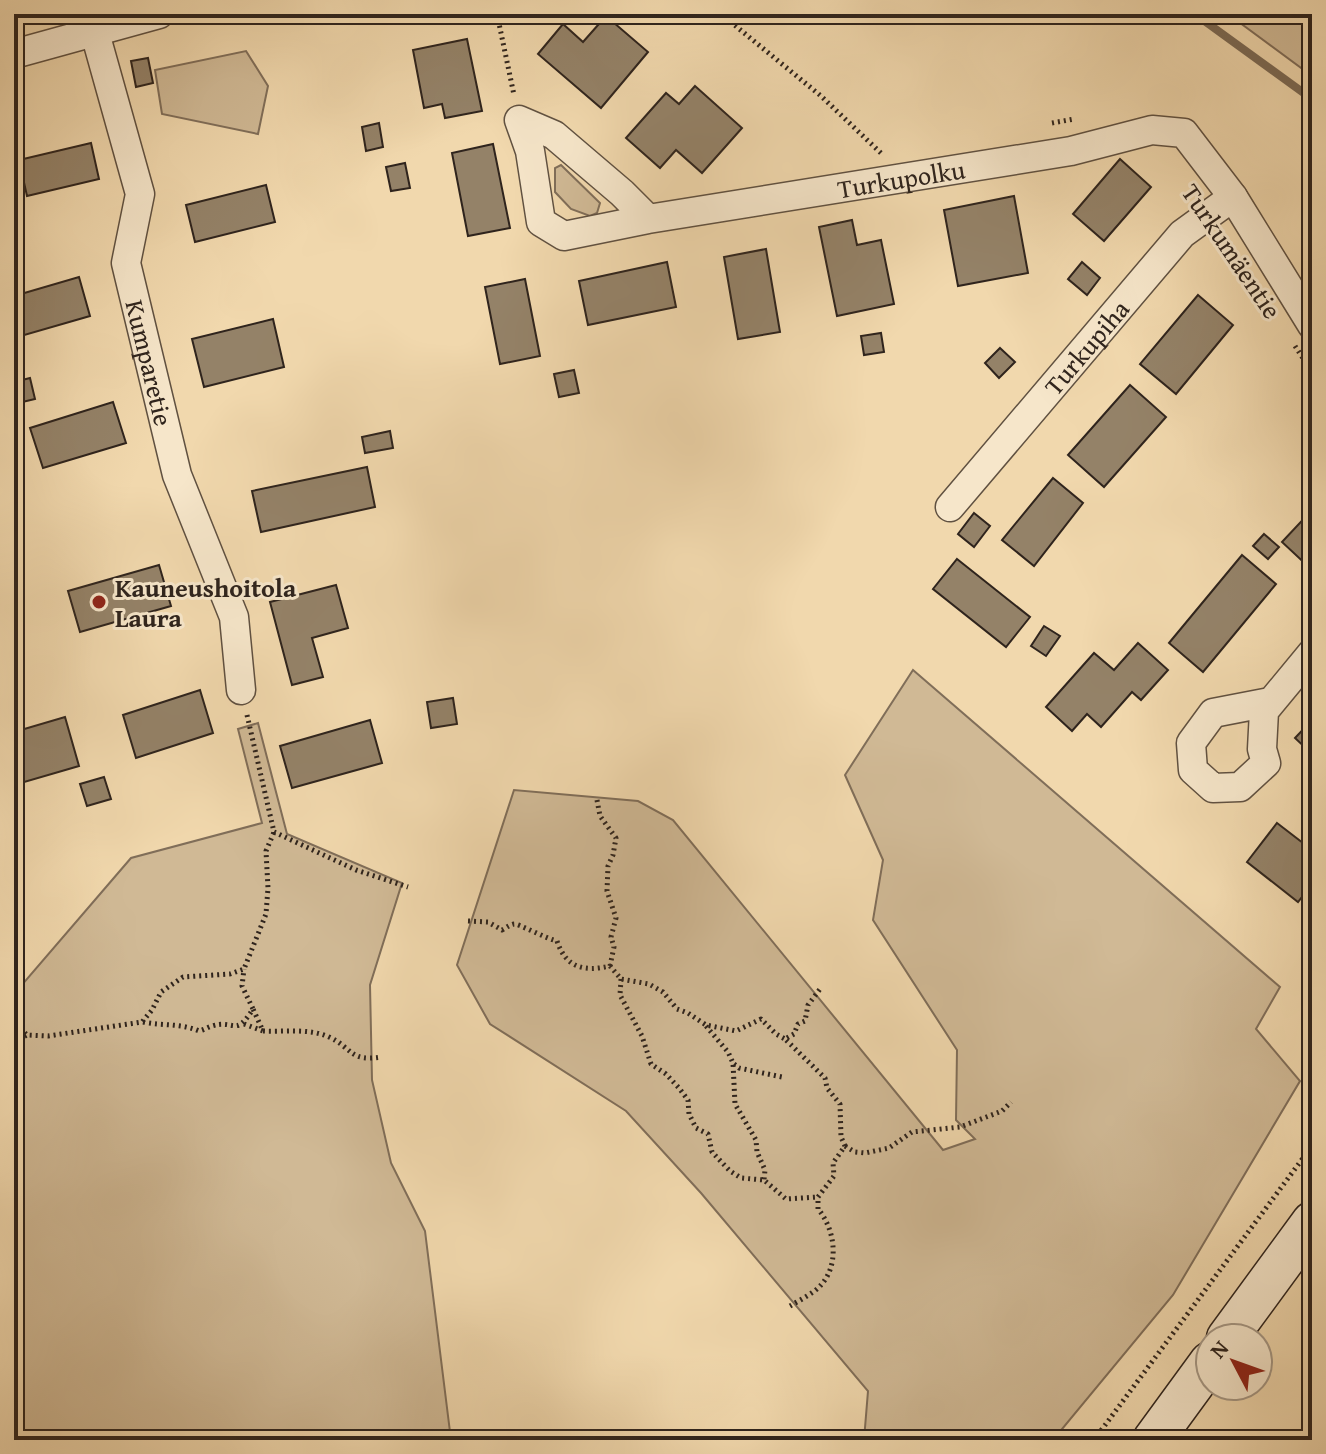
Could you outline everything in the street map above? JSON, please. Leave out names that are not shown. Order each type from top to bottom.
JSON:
[{"type":"street","points":[[14,54],[159,14]]},
{"type":"street","name":"Kumparetie","points":[[95,33],[140,194],[126,263],[177,475],[234,617],[241,690]]},
{"type":"street","points":[[519,120],[554,135],[648,219]]},
{"type":"street","name":"Turkupolku","points":[[519,120],[530,151],[541,222],[564,236],[648,219],[1071,151],[1152,130]]},
{"type":"street","name":"Turkumäentie","points":[[1152,130],[1184,133],[1233,197],[1303,334]]},
{"type":"street","name":"Turkupiha","points":[[950,507],[1182,234],[1233,197]]},
{"type":"street","points":[[1270,702],[1312,653]]},
{"type":"street","points":[[1239,1322],[1312,1222]]},
{"type":"street","points":[[1153,1440],[1194,1384]]},
{"type":"path","points":[[14,19],[35,14]]},
{"type":"path","points":[[497,14],[519,120]]},
{"type":"path","points":[[721,14],[821,96],[883,156],[898,154]]},
{"type":"path","points":[[1050,124],[1081,117]]},
{"type":"path","name":"Turkumäentie","points":[[1303,334],[1312,372]]},
{"type":"path","points":[[241,690],[274,832],[266,851],[266,914],[244,969],[242,986],[263,1031]]},
{"type":"path","points":[[597,800],[600,816],[616,838],[608,866],[607,891],[616,918],[611,937],[614,947],[610,966]]},
{"type":"path","points":[[274,832],[356,870],[408,887]]},
{"type":"path","points":[[468,921],[488,922],[502,930],[520,924],[545,939],[557,941],[570,964],[582,969],[610,966]]},
{"type":"path","points":[[610,966],[621,979],[649,984],[663,992],[677,1009],[706,1025],[728,1052],[733,1063],[735,1104],[756,1140],[757,1152],[765,1170],[764,1180]]},
{"type":"path","points":[[142,1022],[161,992],[183,977],[200,973],[230,974],[244,969]]},
{"type":"path","points":[[621,979],[620,995],[642,1036],[651,1064],[666,1074],[688,1100],[689,1114],[696,1128],[708,1134],[712,1152],[741,1178],[764,1180],[786,1199],[818,1197]]},
{"type":"path","points":[[785,1039],[794,1034],[798,1024],[805,1021],[808,1005],[820,989]]},
{"type":"path","points":[[14,1042],[27,1035],[48,1036],[142,1022],[180,1024],[199,1031],[213,1025],[238,1027],[244,1024],[253,1009]]},
{"type":"path","points":[[706,1025],[736,1031],[761,1019],[785,1039],[825,1078],[827,1088],[840,1104],[841,1137],[845,1146],[855,1152],[889,1148],[912,1132],[960,1127],[1002,1111],[1011,1102]]},
{"type":"path","points":[[244,1024],[263,1031],[303,1031],[329,1037],[352,1056],[364,1060],[381,1057]]},
{"type":"path","points":[[14,1028],[27,1035]]},
{"type":"path","points":[[733,1063],[739,1068],[782,1077]]},
{"type":"path","points":[[790,1306],[821,1285],[830,1270],[834,1248],[828,1221],[818,1209],[818,1197],[834,1176],[833,1163],[845,1146]]},
{"type":"path","points":[[1094,1440],[1312,1146]]},
{"type":"shaded area","points":[[1228,14],[1312,14],[1312,76]]},
{"type":"shaded area","points":[[246,51],[268,86],[258,134],[162,114],[155,70]]},
{"type":"shaded area","points":[[561,165],[600,203],[597,213],[590,216],[571,209],[555,192],[555,168]]},
{"type":"shaded area","points":[[913,670],[1280,987],[1256,1029],[1300,1081],[1173,1295],[1053,1440],[864,1440],[868,1391],[701,1193],[626,1111],[490,1024],[457,965],[514,790],[638,801],[673,820],[943,1150],[975,1139],[956,1120],[957,1050],[873,920],[883,860],[845,775]]},
{"type":"shaded area","points":[[258,723],[287,834],[402,883],[370,985],[372,1080],[391,1163],[425,1231],[451,1440],[14,1440],[14,994],[131,858],[262,823],[238,729]]},
{"type":"building","points":[[606,16],[648,52],[601,108],[538,54],[563,24],[583,42]]},
{"type":"building","points":[[467,39],[482,111],[445,118],[442,104],[424,108],[413,50]]},
{"type":"building","points":[[148,58],[153,83],[136,87],[131,61]]},
{"type":"building","points":[[695,86],[742,128],[702,173],[676,150],[660,168],[626,138],[666,93],[679,104]]},
{"type":"building","points":[[379,123],[383,147],[366,151],[362,127]]},
{"type":"building","points":[[91,143],[99,179],[27,196],[19,160]]},
{"type":"building","points":[[493,144],[510,228],[468,236],[452,153]]},
{"type":"building","points":[[1120,159],[1151,187],[1104,241],[1073,214]]},
{"type":"building","points":[[405,163],[410,188],[391,191],[386,167]]},
{"type":"building","points":[[266,185],[275,222],[195,242],[186,205]]},
{"type":"building","points":[[1014,196],[1028,273],[958,286],[944,210]]},
{"type":"building","points":[[852,220],[857,245],[881,240],[894,304],[837,316],[819,227]]},
{"type":"building","points":[[766,249],[780,332],[738,339],[724,257]]},
{"type":"building","points":[[667,262],[676,307],[588,325],[579,281]]},
{"type":"building","points":[[1082,262],[1100,278],[1087,295],[1068,279]]},
{"type":"building","points":[[79,277],[90,316],[14,338],[14,296]]},
{"type":"building","points":[[525,279],[540,356],[500,364],[485,287]]},
{"type":"building","points":[[1198,295],[1233,325],[1176,394],[1140,364]]},
{"type":"building","points":[[273,319],[284,367],[204,387],[192,339]]},
{"type":"building","points":[[881,333],[884,352],[864,355],[861,336]]},
{"type":"building","points":[[1000,348],[1015,362],[999,378],[985,363]]},
{"type":"building","points":[[574,370],[579,393],[559,397],[554,374]]},
{"type":"building","points":[[30,378],[35,399],[14,404],[14,382]]},
{"type":"building","points":[[1130,385],[1166,417],[1104,487],[1068,455]]},
{"type":"building","points":[[113,402],[126,443],[43,468],[30,428]]},
{"type":"building","points":[[390,431],[393,448],[365,453],[362,437]]},
{"type":"building","points":[[367,467],[375,507],[261,532],[252,491]]},
{"type":"building","points":[[1053,478],[1083,503],[1034,566],[1002,540]]},
{"type":"building","points":[[1312,510],[1312,570],[1282,542]]},
{"type":"building","points":[[974,513],[990,526],[974,547],[958,534]]},
{"type":"building","points":[[1264,534],[1279,547],[1268,559],[1253,546]]},
{"type":"building","points":[[1242,555],[1276,584],[1203,672],[1169,643]]},
{"type":"building","points":[[957,559],[1030,617],[1006,647],[933,589]]},
{"type":"building","points":[[159,565],[171,606],[80,632],[68,591]]},
{"type":"building","points":[[14,584],[23,619],[14,621]]},
{"type":"building","points":[[336,585],[348,628],[312,638],[323,677],[292,685],[270,602]]},
{"type":"building","points":[[1044,626],[1060,636],[1046,656],[1031,646]]},
{"type":"building","points":[[1138,643],[1168,670],[1141,700],[1132,692],[1101,727],[1087,714],[1072,731],[1046,707],[1094,653],[1114,670]]},
{"type":"building","points":[[200,690],[213,733],[136,758],[123,715]]},
{"type":"building","points":[[453,698],[457,724],[431,728],[427,702]]},
{"type":"building","points":[[65,717],[79,766],[14,785],[14,732]]},
{"type":"building","points":[[370,720],[382,763],[292,788],[280,746]]},
{"type":"building","points":[[1312,720],[1312,754],[1295,738]]},
{"type":"building","points":[[104,777],[111,799],[87,806],[80,784]]},
{"type":"building","points":[[1277,823],[1312,850],[1312,884],[1298,902],[1247,862]]},
{"type":"waterway","points":[[1170,14],[1199,17],[1312,99]]},
{"type":"place","name":"Kauneushoitola Laura","points":[[99,602]]}]
